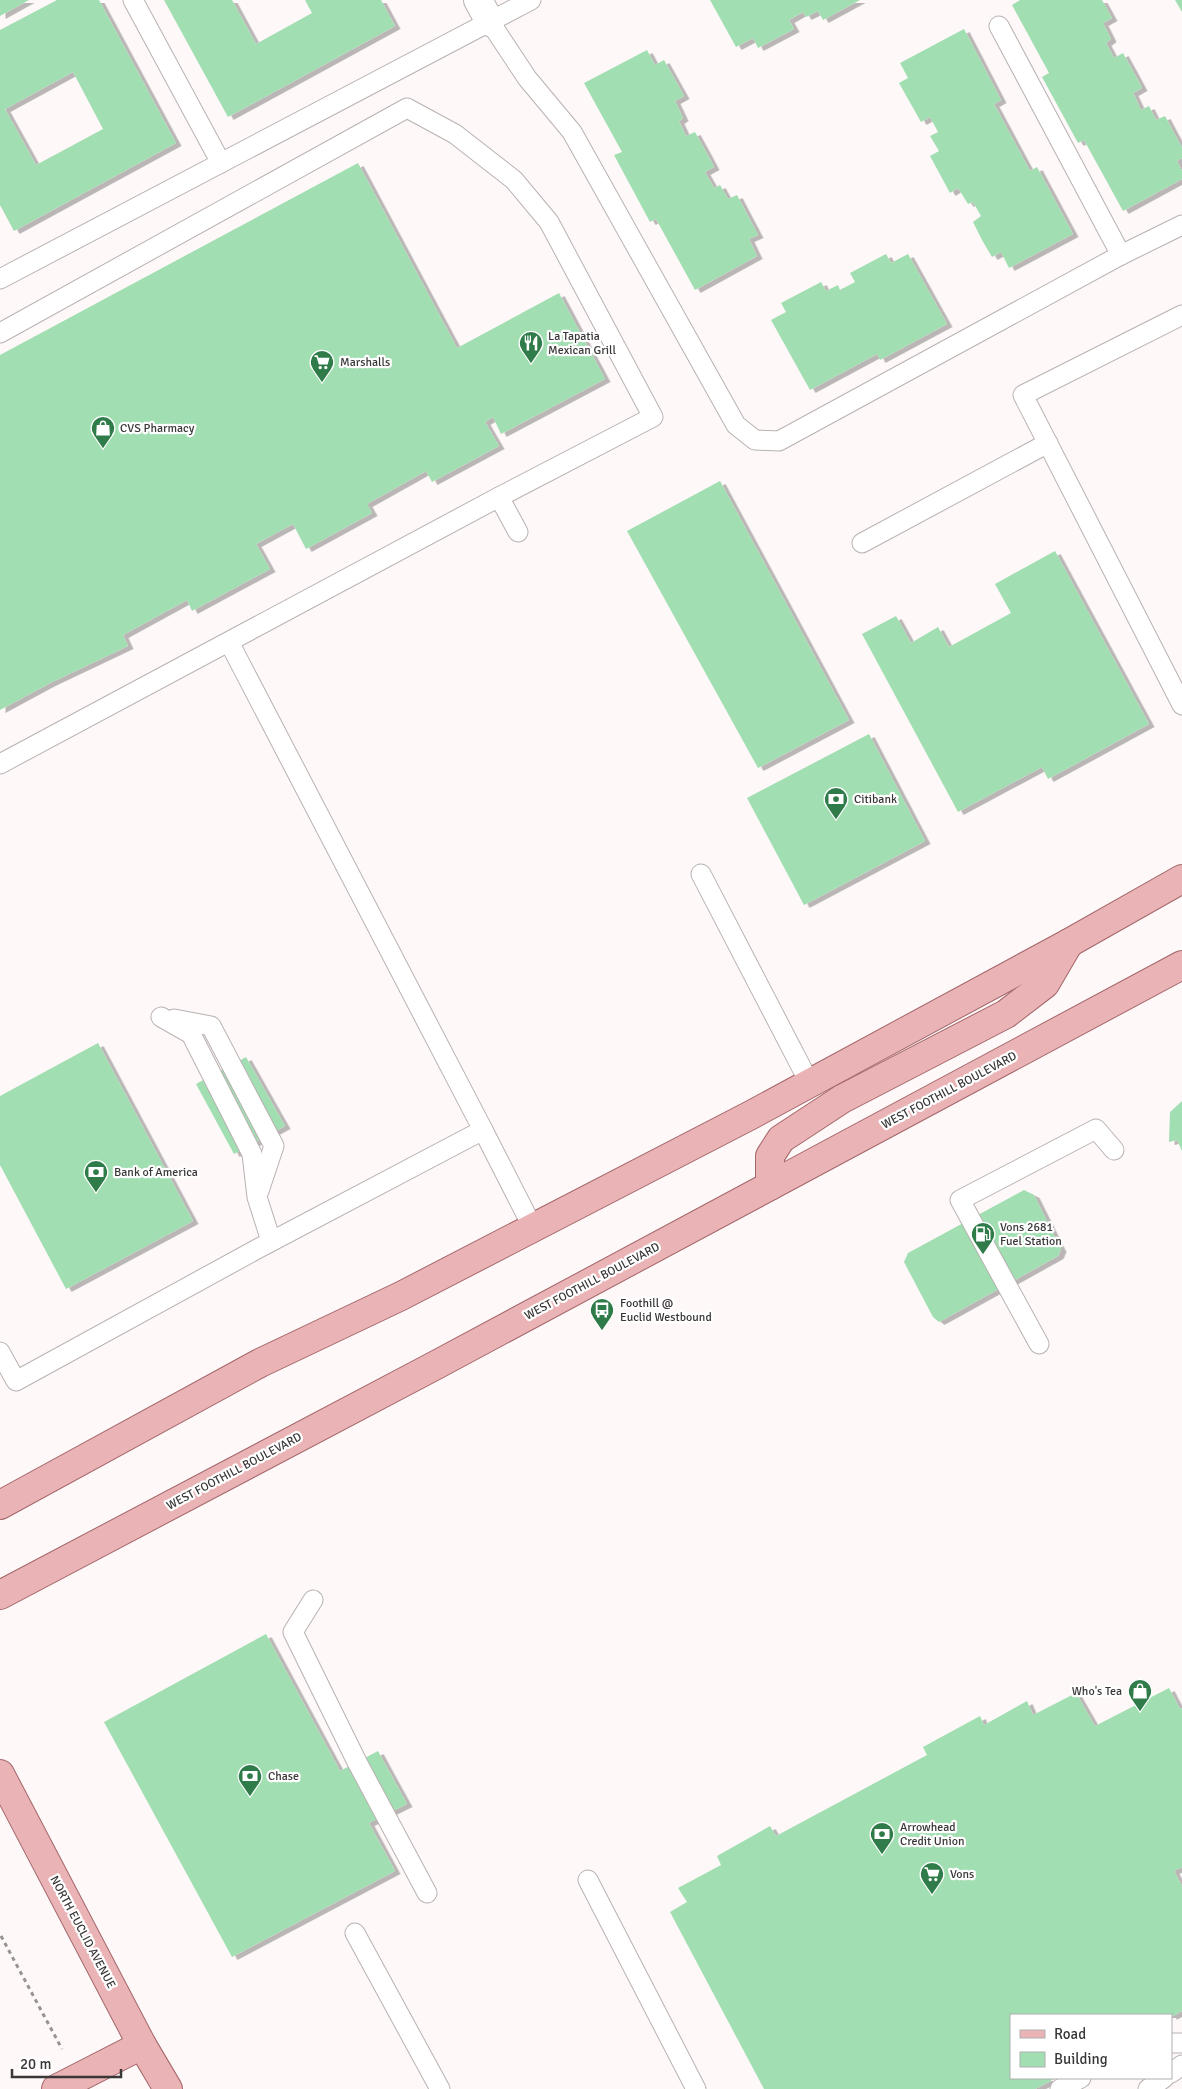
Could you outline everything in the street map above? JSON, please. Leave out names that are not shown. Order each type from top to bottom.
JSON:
[{"type":"main road","points":[[0,1505],[260,1363],[401,1296],[809,1082],[1069,943],[1182,879]]},
{"type":"main road","points":[[770,1186],[770,1156],[781,1138],[842,1099],[1006,1014],[1045,984],[1069,943]]},
{"type":"main road","name":"WEST FOOTHILL BOULEVARD","points":[[0,1595],[436,1365],[1182,965]]},
{"type":"main road","name":"NORTH EUCLID AVENUE","points":[[0,1774],[142,2044],[168,2089]]},
{"type":"main road","points":[[56,2089],[142,2044]]},
{"type":"lane","points":[[133,0],[221,163]]},
{"type":"lane","points":[[0,279],[221,163],[484,11],[531,0]]},
{"type":"lane","points":[[484,11],[526,78],[572,132],[736,425],[755,440],[779,441],[1121,255],[1182,225]]},
{"type":"lane","points":[[999,26],[1121,255]]},
{"type":"lane","points":[[0,333],[407,108],[455,134],[514,180],[549,222],[653,417],[499,497],[0,764]]},
{"type":"lane","points":[[1180,698],[1023,396],[1182,315]]},
{"type":"lane","points":[[862,543],[1048,443]]},
{"type":"lane","points":[[499,497],[518,532]]},
{"type":"lane","points":[[229,642],[533,1228]]},
{"type":"lane","points":[[701,874],[809,1082]]},
{"type":"lane","points":[[161,1017],[211,1026],[274,1146],[257,1196],[271,1241]]},
{"type":"lane","points":[[1038,1344],[960,1200],[1096,1129],[1114,1150]]},
{"type":"lane","points":[[0,1352],[16,1381],[271,1241],[483,1130]]},
{"type":"lane","points":[[313,1600],[293,1632],[357,1762],[427,1893]]},
{"type":"lane","points":[[588,1880],[696,2089]]},
{"type":"lane","points":[[354,1933],[440,2089]]},
{"type":"lane","points":[[1060,2089],[1079,2079]]},
{"type":"lane","points":[[1148,2089],[1163,2079]]},
{"type":"path","points":[[1,1936],[65,2057]]},
{"type":"building","points":[[0,0],[29,0],[0,16]]},
{"type":"building","points":[[57,0],[99,0],[176,143],[14,231],[0,205],[0,30]],"holes":[[[73,72],[103,129],[36,165],[5,109]]]},
{"type":"building","points":[[164,0],[232,0],[256,44],[312,13],[305,0],[381,0],[395,26],[228,117]]},
{"type":"building","points":[[710,0],[860,0],[823,20],[818,11],[806,17],[803,12],[789,20],[794,29],[758,48],[753,38],[736,47]]},
{"type":"building","points":[[1020,0],[1102,0],[1112,18],[1103,23],[1111,39],[1106,43],[1114,58],[1123,53],[1142,88],[1133,93],[1141,110],[1149,106],[1156,120],[1165,116],[1182,148],[1182,158],[1177,161],[1182,171],[1182,179],[1123,211],[1084,140],[1078,143],[1042,77],[1049,73],[1012,5]]},
{"type":"building","points":[[1175,0],[1182,0],[1182,12]]},
{"type":"building","points":[[964,29],[1001,100],[994,104],[1030,171],[1037,167],[1073,234],[1009,268],[1001,252],[992,257],[982,240],[973,222],[981,216],[973,202],[968,204],[958,188],[950,193],[930,156],[939,151],[930,136],[938,132],[930,117],[921,122],[899,83],[908,78],[900,63]]},
{"type":"building","points":[[647,50],[655,65],[664,60],[684,96],[675,101],[683,118],[679,121],[686,136],[695,132],[714,167],[705,172],[714,188],[720,185],[728,199],[737,195],[758,235],[749,239],[757,256],[695,290],[656,219],[650,222],[614,155],[622,152],[584,83]]},
{"type":"building","points":[[358,163],[457,348],[559,293],[605,379],[501,434],[493,417],[485,422],[499,446],[432,482],[426,471],[367,504],[372,513],[306,549],[293,524],[256,544],[270,569],[192,611],[187,600],[123,635],[128,646],[50,683],[0,710],[0,355]]},
{"type":"building","points":[[886,254],[891,263],[908,254],[947,324],[880,360],[877,354],[810,390],[771,320],[786,312],[781,303],[821,282],[826,291],[838,285],[840,290],[855,282],[850,273]]},
{"type":"building","points":[[720,481],[849,720],[758,768],[627,531]]},
{"type":"building","points":[[1055,551],[1149,724],[1048,779],[1042,767],[958,812],[862,634],[896,616],[911,643],[938,627],[949,647],[1011,613],[995,584]]},
{"type":"building","name":"Citibank","points":[[869,734],[925,841],[804,905],[747,798]]},
{"type":"building","name":"Bank of America","points":[[98,1043],[193,1221],[66,1289],[0,1165],[0,1096]]},
{"type":"building","points":[[246,1057],[285,1126],[234,1154],[196,1084]]},
{"type":"building","points":[[1182,1101],[1182,1151],[1177,1140],[1169,1142],[1170,1112]]},
{"type":"building","name":"Vons 2681 Fuel Station","points":[[1024,1190],[1034,1195],[1061,1249],[1058,1256],[939,1322],[933,1317],[904,1262],[908,1253]]},
{"type":"building","name":"Chase","points":[[266,1634],[340,1771],[378,1751],[407,1804],[369,1823],[395,1871],[232,1957],[104,1722]]},
{"type":"building","name":"Vons","points":[[1169,1688],[1180,1709],[1182,1708],[1182,1867],[1174,1871],[1182,1886],[1182,2011],[1172,2016],[1172,2014],[1010,2014],[1010,2079],[1054,2079],[1035,2089],[764,2089],[670,1912],[687,1902],[678,1888],[721,1865],[717,1856],[770,1826],[776,1836],[927,1755],[923,1747],[980,1716],[984,1725],[1027,1701],[1033,1715],[1076,1693],[1095,1726]]},
{"type":"place","name":"La Tapatia Mexican Grill","points":[[531,364]]},
{"type":"place","name":"Marshalls","points":[[322,383]]},
{"type":"place","name":"CVS Pharmacy","points":[[103,449]]},
{"type":"place","name":"Citibank","points":[[836,820]]},
{"type":"place","name":"Bank of America","points":[[96,1193]]},
{"type":"place","name":"Vons 2681 Fuel Station","points":[[983,1255]]},
{"type":"place","name":"Foothill @ Euclid Westbound","points":[[602,1331]]},
{"type":"place","name":"Who's Tea","points":[[1140,1712]]},
{"type":"place","name":"Chase","points":[[250,1797]]},
{"type":"place","name":"Arrowhead Credit Union","points":[[882,1855]]},
{"type":"place","name":"Vons","points":[[932,1895]]}]
